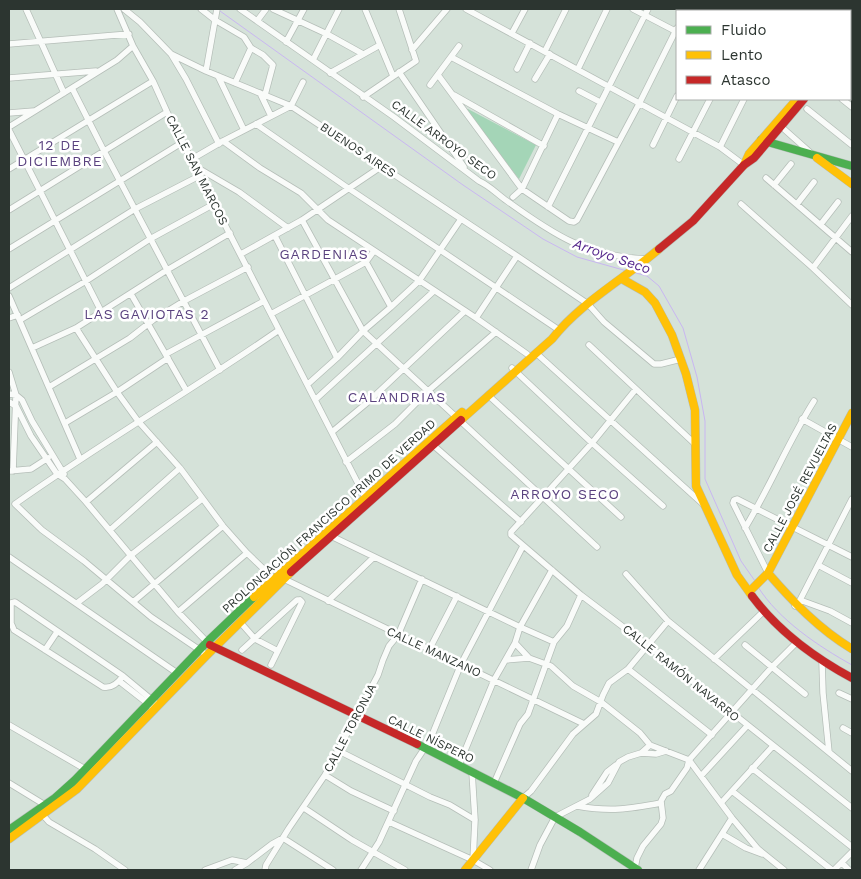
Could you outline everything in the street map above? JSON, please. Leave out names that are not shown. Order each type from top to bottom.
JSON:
[{"type":"main road","points":[[765,141],[796,100]]},
{"type":"main road","points":[[645,262],[693,221],[744,165],[748,154],[765,141],[803,100]]},
{"type":"main road","points":[[765,141],[852,166]]},
{"type":"main road","points":[[813,155],[852,184]]},
{"type":"main road","name":"PROLONGACIÓN FRANCISCO PRIMO DE VERDAD","points":[[203,653],[214,648],[367,500],[513,369],[552,339],[559,330],[588,304],[645,262]]},
{"type":"main road","points":[[623,278],[645,292],[656,304],[671,332],[681,359],[696,416],[695,478],[698,493],[730,562],[737,574],[752,590],[764,611],[779,628],[822,662],[852,678]]},
{"type":"main road","name":"PROLONGACIÓN FRANCISCO PRIMO DE VERDAD","points":[[203,653],[207,642],[274,579],[433,445],[459,418],[488,395],[527,354],[549,335],[559,330]]},
{"type":"main road","name":"CALLE JOSÉ REVUELTAS","points":[[752,590],[766,575],[852,413]]},
{"type":"main road","points":[[766,575],[797,602],[815,624],[852,649]]},
{"type":"main road","name":"CALLE NÍSPERO","points":[[207,642],[214,648],[425,748],[523,798],[636,869]]},
{"type":"main road","points":[[9,830],[77,789],[153,704],[177,673],[203,653]]},
{"type":"main road","points":[[9,839],[153,704],[203,653]]},
{"type":"main road","points":[[465,870],[523,798]]},
{"type":"street","points":[[26,9],[64,93]]},
{"type":"street","name":"CALLE SAN MARCOS","points":[[117,9],[133,46],[153,81],[167,112],[367,500]]},
{"type":"street","name":"BUENOS AIRES","points":[[124,9],[140,22],[171,54],[206,71],[291,106],[462,219],[588,304],[604,322],[654,364],[681,359]]},
{"type":"street","points":[[201,9],[216,14],[244,37],[251,48],[263,55],[273,65],[262,94],[271,116]]},
{"type":"street","name":"CALLE ARROYO SECO","points":[[240,9],[562,239],[588,249],[645,262]]},
{"type":"street","points":[[257,21],[266,9]]},
{"type":"street","points":[[273,9],[327,34],[363,54]]},
{"type":"street","points":[[286,42],[304,9]]},
{"type":"street","points":[[312,60],[339,9]]},
{"type":"street","points":[[365,9],[394,76]]},
{"type":"street","points":[[364,97],[416,61],[399,9]]},
{"type":"street","points":[[412,50],[447,9]]},
{"type":"street","points":[[466,9],[720,147],[744,165]]},
{"type":"street","points":[[481,16],[484,9]]},
{"type":"street","points":[[512,33],[525,9]]},
{"type":"street","points":[[535,79],[566,9]]},
{"type":"street","points":[[578,70],[607,9]]},
{"type":"street","points":[[633,9],[676,31]]},
{"type":"street","points":[[548,207],[648,9]]},
{"type":"street","points":[[206,71],[216,14]]},
{"type":"street","points":[[438,75],[522,189],[574,222],[577,220],[676,33]]},
{"type":"street","points":[[9,44],[129,34]]},
{"type":"street","points":[[517,69],[530,43]]},
{"type":"street","points":[[330,73],[380,45]]},
{"type":"street","points":[[102,313],[9,129],[117,60],[133,46]]},
{"type":"street","points":[[430,85],[459,46]]},
{"type":"street","points":[[236,83],[251,48]]},
{"type":"street","points":[[171,54],[221,142],[301,193],[328,220],[527,354]]},
{"type":"street","points":[[451,57],[558,114],[618,142]]},
{"type":"street","points":[[9,78],[98,71]]},
{"type":"street","points":[[399,72],[451,145],[466,170]]},
{"type":"street","points":[[218,76],[244,130]]},
{"type":"street","points":[[9,169],[153,81]]},
{"type":"street","points":[[192,159],[291,106],[303,82]]},
{"type":"street","points":[[72,88],[150,240],[168,270],[220,370]]},
{"type":"street","points":[[579,91],[600,102]]},
{"type":"street","points":[[452,94],[544,146]]},
{"type":"street","points":[[653,145],[676,98]]},
{"type":"street","points":[[679,159],[710,100]]},
{"type":"street","points":[[720,147],[744,100]]},
{"type":"street","points":[[807,108],[852,145]]},
{"type":"street","points":[[9,113],[35,111]]},
{"type":"street","points":[[9,210],[167,112]]},
{"type":"street","points":[[513,197],[522,189],[558,114]]},
{"type":"street","points":[[256,124],[559,330]]},
{"type":"street","points":[[786,130],[813,155]]},
{"type":"street","points":[[9,249],[183,142]]},
{"type":"street","points":[[774,184],[791,164]]},
{"type":"street","points":[[241,254],[302,220],[382,166]]},
{"type":"street","points":[[197,168],[239,192],[288,228]]},
{"type":"street","points":[[9,288],[135,210],[201,175]]},
{"type":"street","points":[[766,178],[852,252]]},
{"type":"street","points":[[797,204],[814,182]]},
{"type":"street","points":[[821,224],[838,202]]},
{"type":"street","points":[[9,318],[19,317],[86,282],[150,240],[214,204]]},
{"type":"street","points":[[741,204],[852,305]]},
{"type":"street","points":[[813,268],[852,216]]},
{"type":"street","points":[[308,384],[337,358],[362,331],[392,308],[419,281],[462,219]]},
{"type":"street","points":[[302,220],[362,331],[459,418],[596,547]]},
{"type":"street","points":[[846,223],[852,228]]},
{"type":"street","points":[[32,348],[76,328],[102,313],[230,233]]},
{"type":"street","points":[[275,236],[337,358]]},
{"type":"street","points":[[271,314],[366,262],[374,251]]},
{"type":"street","points":[[476,318],[516,256]]},
{"type":"street","points":[[366,262],[392,308]]},
{"type":"street","points":[[49,387],[96,360],[184,301],[248,267]]},
{"type":"street","points":[[316,399],[434,291]]},
{"type":"street","points":[[132,294],[186,390]]},
{"type":"street","points":[[9,296],[80,459]]},
{"type":"street","points":[[65,423],[117,392],[167,356],[264,301]]},
{"type":"street","points":[[332,432],[368,402],[465,311]]},
{"type":"street","points":[[76,328],[138,421],[180,468],[223,526],[274,579]]},
{"type":"street","points":[[203,653],[151,617],[12,504],[279,330]]},
{"type":"street","points":[[346,462],[395,424],[428,391],[496,332]]},
{"type":"street","points":[[589,345],[696,444]]},
{"type":"street","points":[[536,352],[705,506]]},
{"type":"street","points":[[513,369],[663,506]]},
{"type":"street","points":[[9,372],[16,395],[11,471],[31,469],[52,454]]},
{"type":"street","points":[[433,445],[520,522],[592,443],[636,389]]},
{"type":"street","points":[[9,394],[16,395],[22,400],[65,479],[178,612],[207,642]]},
{"type":"street","points":[[488,395],[621,517]]},
{"type":"street","points":[[744,528],[757,508],[802,419],[814,401]]},
{"type":"street","points":[[9,402],[16,406],[46,459],[60,472]]},
{"type":"street","points":[[802,419],[852,447]]},
{"type":"street","points":[[86,502],[157,442]]},
{"type":"street","points":[[110,530],[180,468]]},
{"type":"street","points":[[77,603],[130,556],[202,499]]},
{"type":"street","points":[[766,575],[733,503],[734,500],[737,499],[757,508],[852,557]]},
{"type":"street","points":[[852,499],[797,602],[830,611],[852,623]]},
{"type":"street","name":"CALLE RAMÓN NAVARRO","points":[[520,522],[511,532],[511,535],[523,546],[582,595],[852,808]]},
{"type":"street","points":[[133,602],[223,526]]},
{"type":"street","points":[[331,536],[554,642]]},
{"type":"street","points":[[361,870],[379,842],[416,761],[435,731],[461,664],[523,546]]},
{"type":"street","points":[[178,612],[247,553]]},
{"type":"street","points":[[9,557],[177,673]]},
{"type":"street","points":[[328,601],[374,557]]},
{"type":"street","points":[[818,565],[852,583]]},
{"type":"street","points":[[459,765],[494,680],[515,643],[520,627],[552,570]]},
{"type":"street","points":[[626,574],[668,621],[751,691],[852,771]]},
{"type":"street","name":"CALLE TORONJA","points":[[265,870],[266,865],[289,828],[325,775],[378,675],[389,646],[398,635],[422,578]]},
{"type":"street","name":"CALLE MANZANO","points":[[284,579],[584,724]]},
{"type":"street","points":[[494,783],[520,724],[528,714],[534,700],[554,642],[568,626],[582,595]]},
{"type":"street","points":[[429,650],[457,596]]},
{"type":"street","points":[[121,678],[110,687],[102,687],[14,630],[12,627],[11,600],[121,678],[153,704]]},
{"type":"street","points":[[242,650],[297,600],[300,600],[302,602],[271,665]]},
{"type":"street","points":[[714,659],[764,611]]},
{"type":"street","points":[[523,798],[531,791],[547,768],[556,759],[573,734],[596,714],[609,683],[628,669],[668,621]]},
{"type":"street","points":[[240,622],[255,639],[278,651]]},
{"type":"street","points":[[45,650],[57,632]]},
{"type":"street","points":[[636,869],[637,858],[643,846],[661,824],[663,818],[661,803],[664,794],[671,790],[687,768],[689,760],[772,667],[797,642]]},
{"type":"street","points":[[515,643],[529,658]]},
{"type":"street","points":[[745,645],[805,694]]},
{"type":"street","points":[[506,660],[529,658],[547,664],[557,670],[573,686],[601,702],[640,733],[650,745],[689,760],[732,818],[763,854],[784,870]]},
{"type":"street","points":[[822,662],[829,752]]},
{"type":"street","points":[[628,669],[712,735]]},
{"type":"street","points":[[839,693],[852,700]]},
{"type":"street","points":[[9,725],[85,769]]},
{"type":"street","points":[[701,776],[747,726]]},
{"type":"street","points":[[843,728],[852,733]]},
{"type":"street","points":[[641,753],[650,745]]},
{"type":"street","points":[[721,803],[773,746]]},
{"type":"street","points":[[337,750],[430,797],[450,805],[475,820]]},
{"type":"street","points":[[531,870],[540,845],[555,817],[590,799],[608,783],[617,765],[628,757],[641,753],[656,754],[666,751]]},
{"type":"street","points":[[752,768],[852,847]]},
{"type":"street","points":[[472,772],[475,820],[473,860]]},
{"type":"street","points":[[325,775],[351,791],[394,811]]},
{"type":"street","points":[[9,783],[42,810],[49,822],[95,849],[124,870]]},
{"type":"street","points":[[732,791],[833,870],[842,864],[852,852]]},
{"type":"street","points":[[577,806],[594,809],[624,810],[661,803]]},
{"type":"street","points":[[304,808],[372,852],[405,870]]},
{"type":"street","points":[[699,870],[732,818]]},
{"type":"street","points":[[389,822],[473,860],[490,870]]},
{"type":"street","points":[[722,834],[746,848],[763,854]]},
{"type":"street","points":[[234,870],[283,838],[333,870]]},
{"type":"street","points":[[205,870],[232,860],[247,863]]},
{"type":"street","points":[[842,864],[849,870]]},
{"type":"green space","points":[[468,109],[536,145],[519,179],[466,110]]},
{"type":"waterway","name":"Arroyo Seco","points":[[220,11],[463,185],[543,239],[577,257],[627,271]]},
{"type":"waterway","name":"Arroyo Seco","points":[[636,273],[647,276],[659,286],[683,328],[697,377],[705,421],[705,479],[741,561],[755,581]]},
{"type":"waterway","name":"Arroyo Seco","points":[[758,587],[777,610],[800,631],[852,665]]},
{"type":"traffic: fast","points":[[761,140],[852,166]]},
{"type":"traffic: fast","points":[[9,830],[55,798],[75,780],[207,642],[254,597]]},
{"type":"traffic: fast","points":[[417,744],[523,798],[638,870]]},
{"type":"traffic: slow","points":[[744,165],[749,154],[796,100]]},
{"type":"traffic: slow","points":[[817,158],[852,184]]},
{"type":"traffic: slow","points":[[461,420],[552,339],[576,314],[659,249]]},
{"type":"traffic: slow","points":[[622,279],[645,292],[655,303],[672,335],[686,374],[695,410],[696,486],[737,575],[752,596]]},
{"type":"traffic: slow","points":[[254,597],[462,412]]},
{"type":"traffic: slow","points":[[750,591],[768,573],[852,413]]},
{"type":"traffic: slow","points":[[9,839],[77,789],[207,655],[291,572]]},
{"type":"traffic: slow","points":[[768,573],[807,614],[828,633],[852,649]]},
{"type":"traffic: slow","points":[[465,870],[523,798]]},
{"type":"traffic: jam","points":[[659,249],[693,221],[744,165],[754,158],[803,100]]},
{"type":"traffic: jam","points":[[291,572],[461,420]]},
{"type":"traffic: jam","points":[[752,596],[762,609],[798,643],[852,678]]},
{"type":"traffic: jam","points":[[210,645],[417,744]]},
{"type":"district","name":"12 DE DICIEMBRE","points":[[60,154]]},
{"type":"district","name":"GARDENIAS","points":[[324,254]]},
{"type":"district","name":"LAS GAVIOTAS 2","points":[[147,314]]},
{"type":"district","name":"CALANDRIAS","points":[[397,397]]},
{"type":"district","name":"ARROYO SECO","points":[[565,494]]}]
